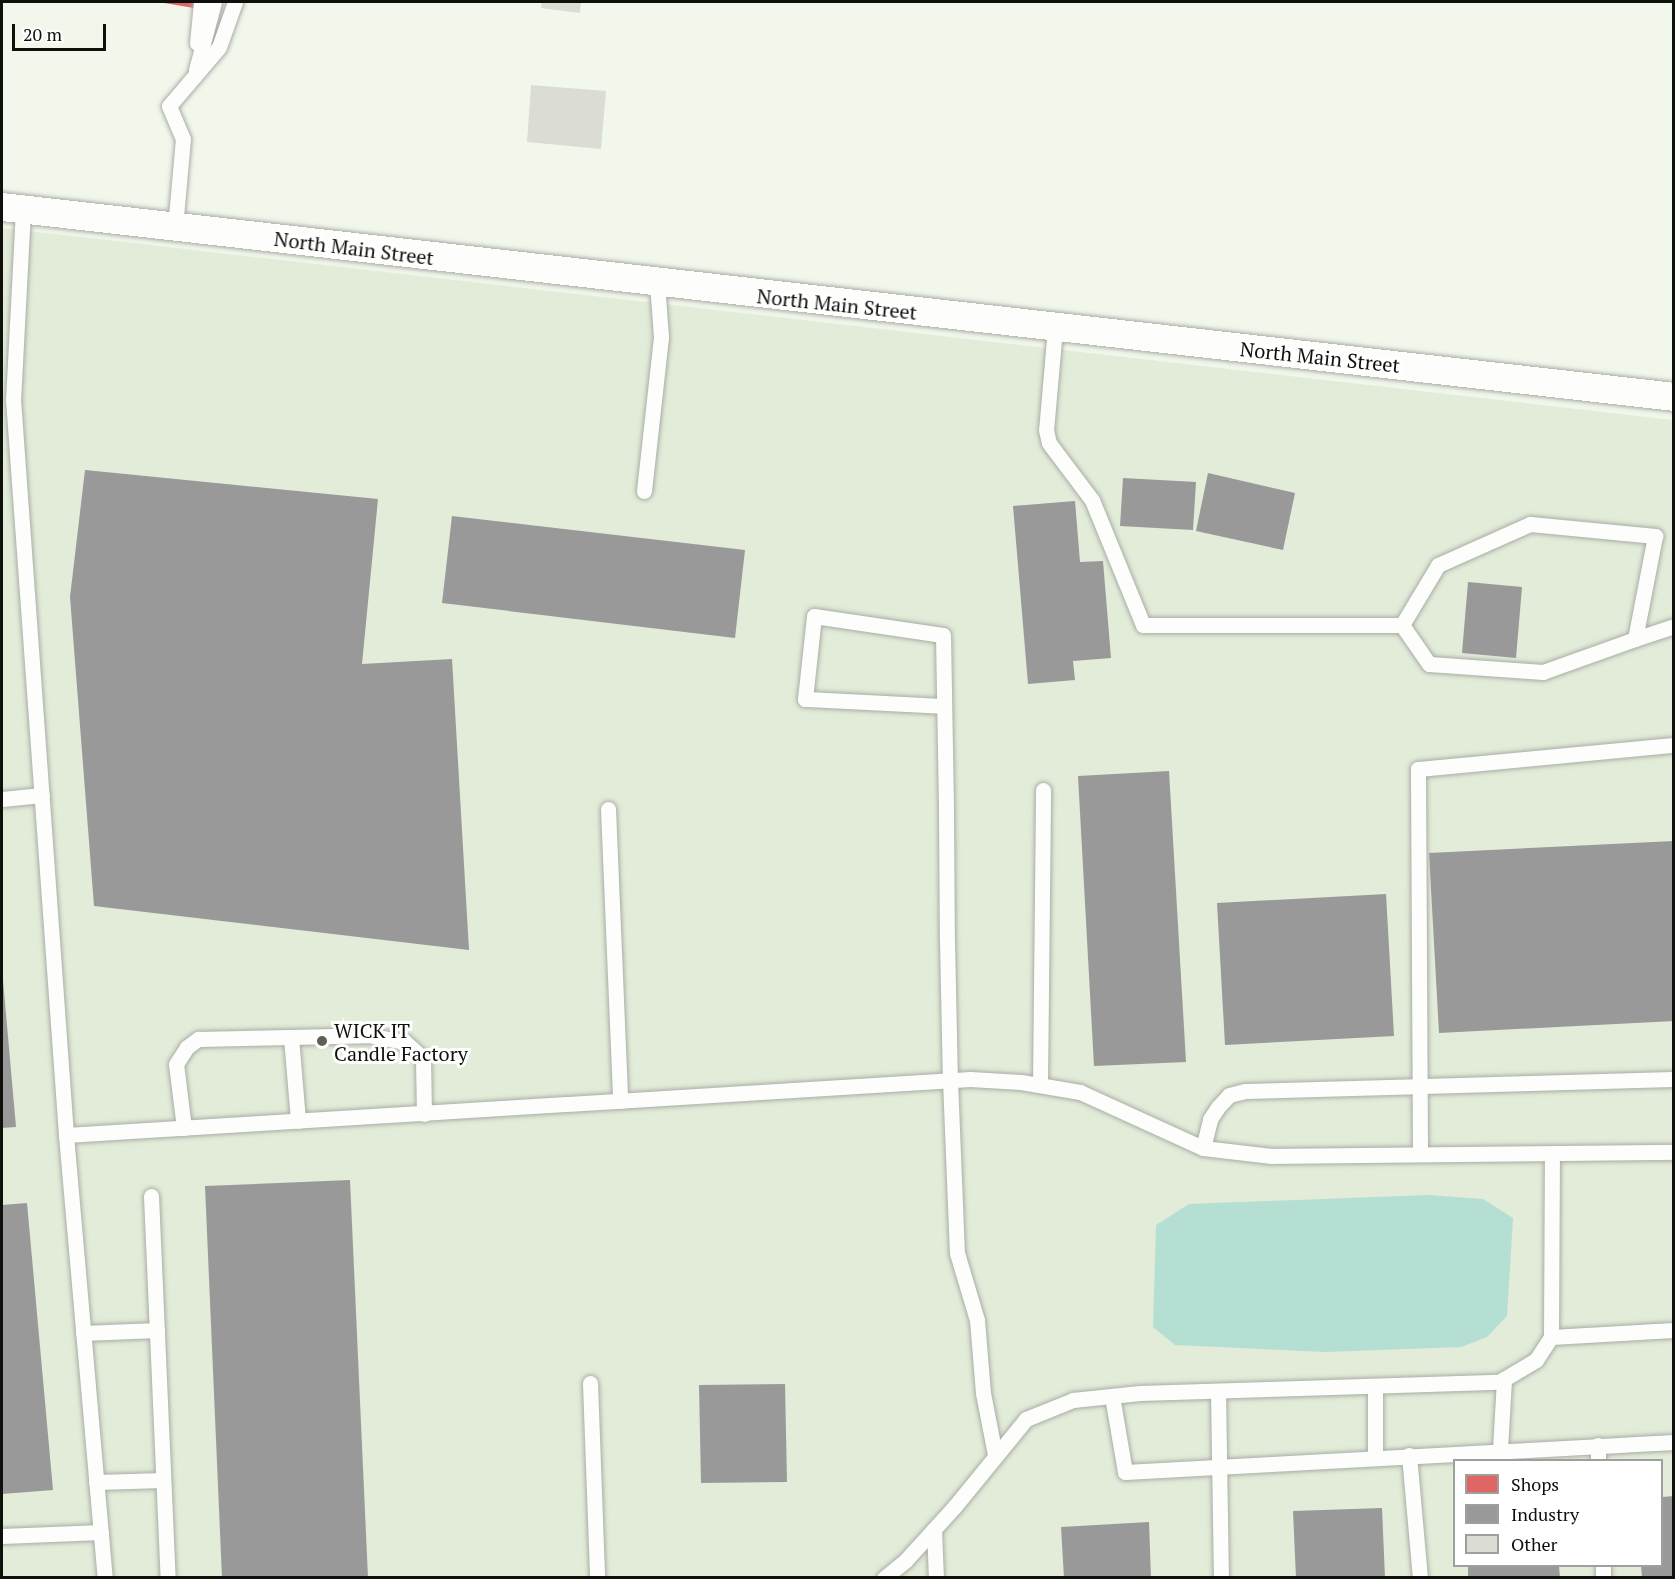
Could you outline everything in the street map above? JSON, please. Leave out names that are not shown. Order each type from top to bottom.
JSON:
[{"type":"street","name":"North Main Street","points":[[12,209],[657,284],[1674,397]]},
{"type":"lane","points":[[194,76],[201,2]]},
{"type":"lane","points":[[194,76],[214,2]]},
{"type":"lane","points":[[175,228],[183,139],[169,106],[219,47],[235,2]]},
{"type":"lane","points":[[12,209],[7,400],[42,795],[66,1135],[105,1578]]},
{"type":"lane","points":[[644,491],[661,337],[657,284]]},
{"type":"lane","points":[[1055,328],[1046,430],[1049,443],[1092,500],[1143,625],[1402,625]]},
{"type":"lane","points":[[1402,625],[1438,565],[1530,524],[1655,536],[1635,639]]},
{"type":"lane","points":[[944,706],[805,699],[814,616],[943,635],[950,1080],[957,1253],[977,1320],[983,1393],[995,1455]]},
{"type":"lane","points":[[1402,625],[1429,664],[1543,672],[1674,626]]},
{"type":"lane","points":[[1420,1154],[1418,769],[1674,744]]},
{"type":"lane","points":[[1040,1085],[1043,790]]},
{"type":"lane","points":[[2,799],[42,795]]},
{"type":"lane","points":[[608,809],[620,1101]]},
{"type":"lane","points":[[184,1128],[176,1064],[187,1047],[198,1039],[368,1035],[405,1042],[423,1058],[424,1114]]},
{"type":"lane","points":[[291,1037],[298,1121]]},
{"type":"lane","points":[[1203,1148],[1210,1119],[1229,1095],[1245,1091],[1674,1079]]},
{"type":"lane","points":[[66,1135],[950,1080],[1040,1085],[1080,1092],[1203,1148],[1272,1156],[1674,1152]]},
{"type":"lane","points":[[884,1578],[934,1529],[1026,1419],[1073,1400],[1112,1396],[1504,1379],[1536,1360],[1551,1337],[1552,1153]]},
{"type":"lane","points":[[151,1196],[168,1578]]},
{"type":"lane","points":[[83,1333],[156,1330]]},
{"type":"lane","points":[[1551,1337],[1674,1330]]},
{"type":"lane","points":[[1500,1449],[1504,1379]]},
{"type":"lane","points":[[590,1383],[597,1578]]},
{"type":"lane","points":[[1375,1386],[1375,1457]]},
{"type":"lane","points":[[1218,1391],[1221,1578]]},
{"type":"lane","points":[[1112,1396],[1125,1472],[1500,1449],[1598,1453],[1674,1442]]},
{"type":"lane","points":[[1409,1455],[1420,1578]]},
{"type":"lane","points":[[96,1482],[163,1480]]},
{"type":"lane","points":[[934,1529],[936,1578]]},
{"type":"lane","points":[[2,1536],[101,1532]]},
{"type":"shaded area","points":[[2,228],[1673,420],[1673,1577],[2,1578]]},
{"type":"water","points":[[1428,1195],[1483,1199],[1513,1218],[1507,1316],[1487,1337],[1461,1347],[1326,1352],[1175,1345],[1153,1327],[1156,1225],[1189,1204]]},
{"type":"building: Shops","points":[[158,2],[195,2],[194,8]]},
{"type":"building: Industry","points":[[85,470],[378,499],[362,664],[452,659],[469,950],[94,906],[70,597]]},
{"type":"building: Industry","points":[[1208,473],[1295,493],[1283,550],[1196,531]]},
{"type":"building: Industry","points":[[1123,478],[1196,482],[1193,530],[1120,526]]},
{"type":"building: Industry","points":[[1075,501],[1080,562],[1103,561],[1111,658],[1073,661],[1075,680],[1028,684],[1013,506]]},
{"type":"building: Industry","points":[[452,516],[745,550],[735,638],[442,603]]},
{"type":"building: Industry","points":[[1468,582],[1522,587],[1516,658],[1462,653]]},
{"type":"building: Industry","points":[[1169,771],[1186,1062],[1094,1066],[1078,776]]},
{"type":"building: Industry","points":[[1674,841],[1674,1021],[1439,1033],[1429,853]]},
{"type":"building: Industry","points":[[1386,894],[1394,1036],[1225,1045],[1217,903]]},
{"type":"building: Industry","points":[[2,969],[16,1127],[2,1128]]},
{"type":"building: Industry","points":[[350,1180],[368,1578],[222,1578],[205,1186]]},
{"type":"building: Industry","points":[[27,1203],[53,1490],[2,1494],[2,1205]]},
{"type":"building: Industry","points":[[785,1384],[787,1482],[701,1483],[699,1385]]},
{"type":"building: Industry","points":[[1674,1496],[1674,1578],[1642,1578],[1641,1567],[1663,1567],[1663,1497]]},
{"type":"building: Industry","points":[[1382,1508],[1385,1578],[1296,1578],[1293,1511]]},
{"type":"building: Industry","points":[[1149,1522],[1151,1578],[1064,1578],[1061,1527]]},
{"type":"building: Industry","points":[[1468,1567],[1559,1567],[1560,1578],[1468,1578]]},
{"type":"building: Other","points":[[542,2],[581,2],[580,13],[541,8]]},
{"type":"building: Other","points":[[531,85],[606,91],[601,149],[527,142]]},
{"type":"place","name":"WICK IT Candle Factory","points":[[322,1041]]}]
